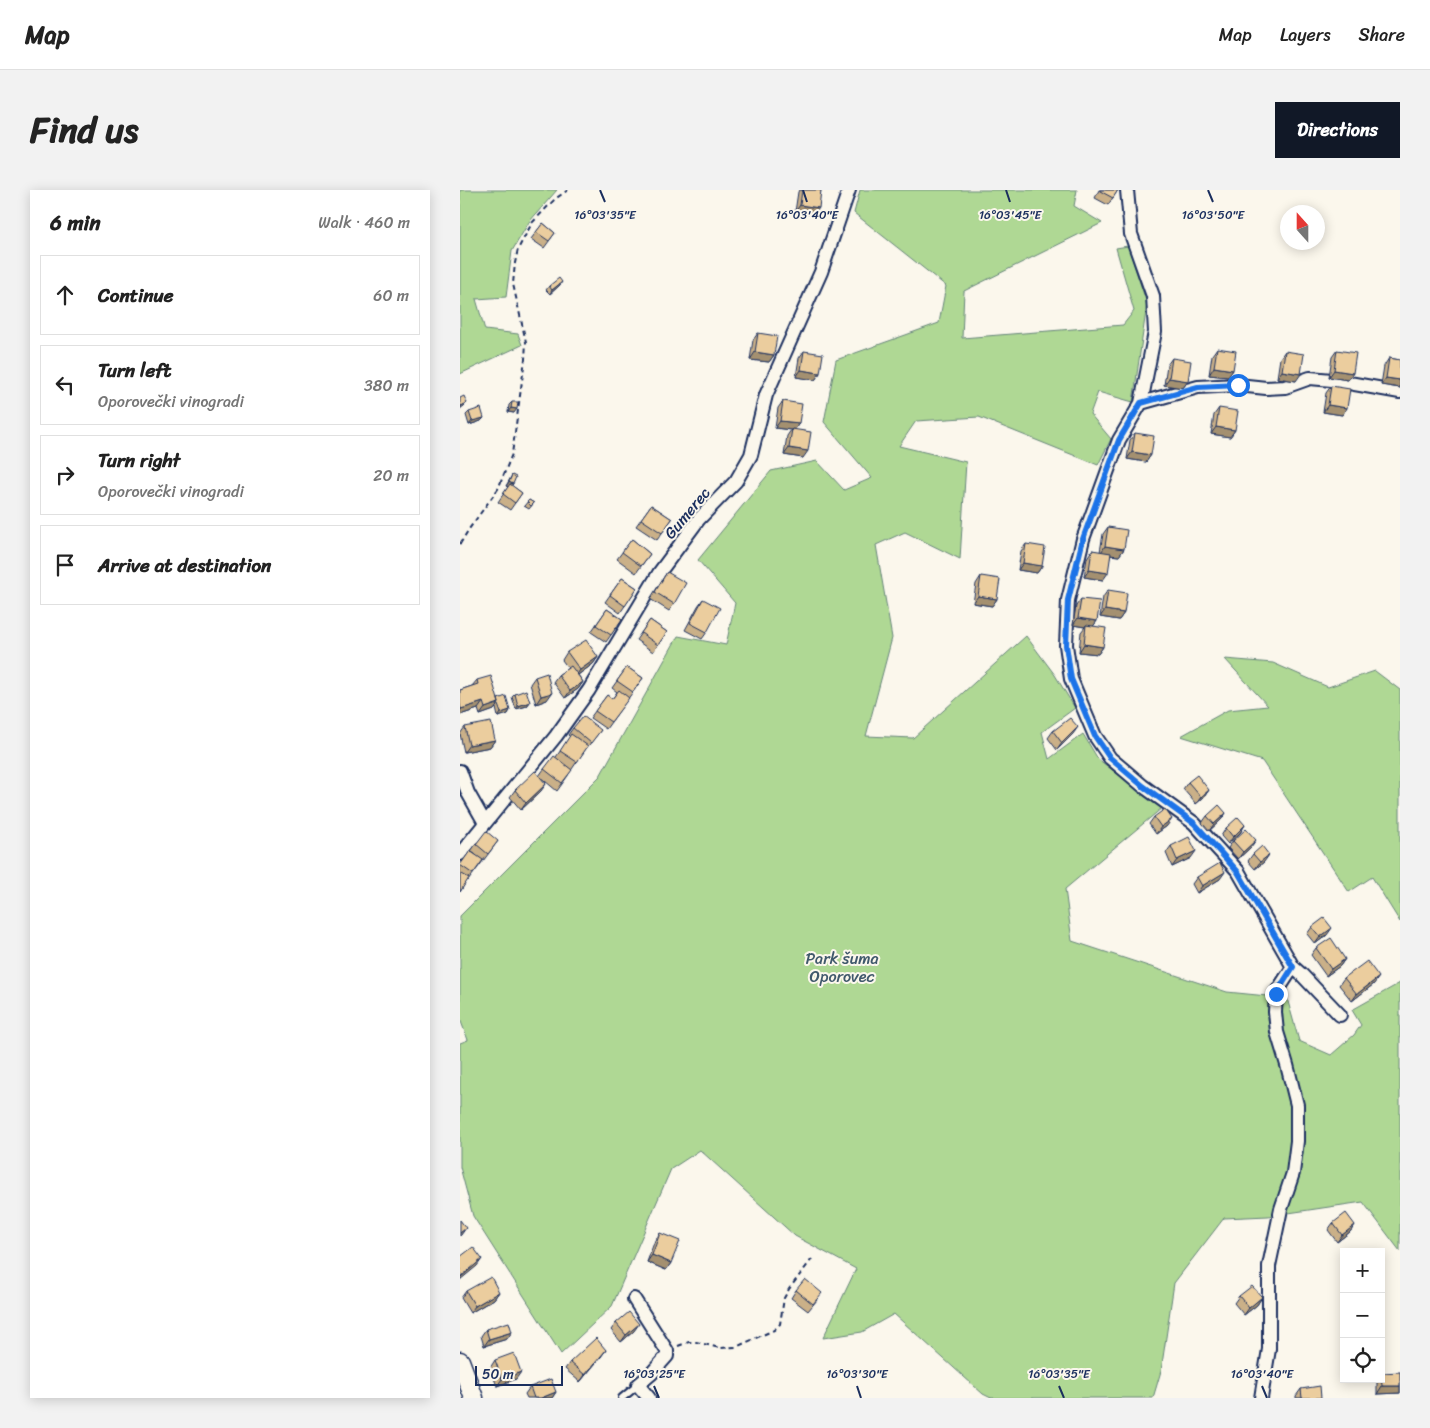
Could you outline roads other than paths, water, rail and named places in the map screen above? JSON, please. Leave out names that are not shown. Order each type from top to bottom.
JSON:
[{"type":"street","name":"Gumerec","points":[[460,854],[556,736],[589,690],[659,573],[700,519],[740,475],[751,455],[766,395],[821,272],[849,190]]},
{"type":"street","points":[[1128,190],[1131,234],[1153,296],[1155,332],[1141,403],[1119,440],[1083,539],[1068,600],[1066,645],[1071,679],[1095,736],[1110,758],[1143,786],[1194,823],[1238,872],[1293,967],[1340,1015]]},
{"type":"street","points":[[1141,403],[1198,387],[1238,385],[1266,388],[1285,387],[1310,378],[1400,392]]},
{"type":"street","points":[[460,771],[468,793],[485,823]]},
{"type":"street","points":[[1261,1398],[1269,1349],[1269,1266],[1281,1209],[1293,1173],[1296,1142],[1297,1105],[1277,1032],[1275,1012],[1276,994],[1293,967]]},
{"type":"street","points":[[634,1299],[666,1347],[667,1356],[652,1374],[638,1385],[649,1398]]},
{"type":"street","points":[[460,1361],[474,1398]]},
{"type":"lane","points":[[622,1398],[638,1385]]},
{"type":"park label","name":"Park šuma Oporovec","points":[[842,967]]}]
